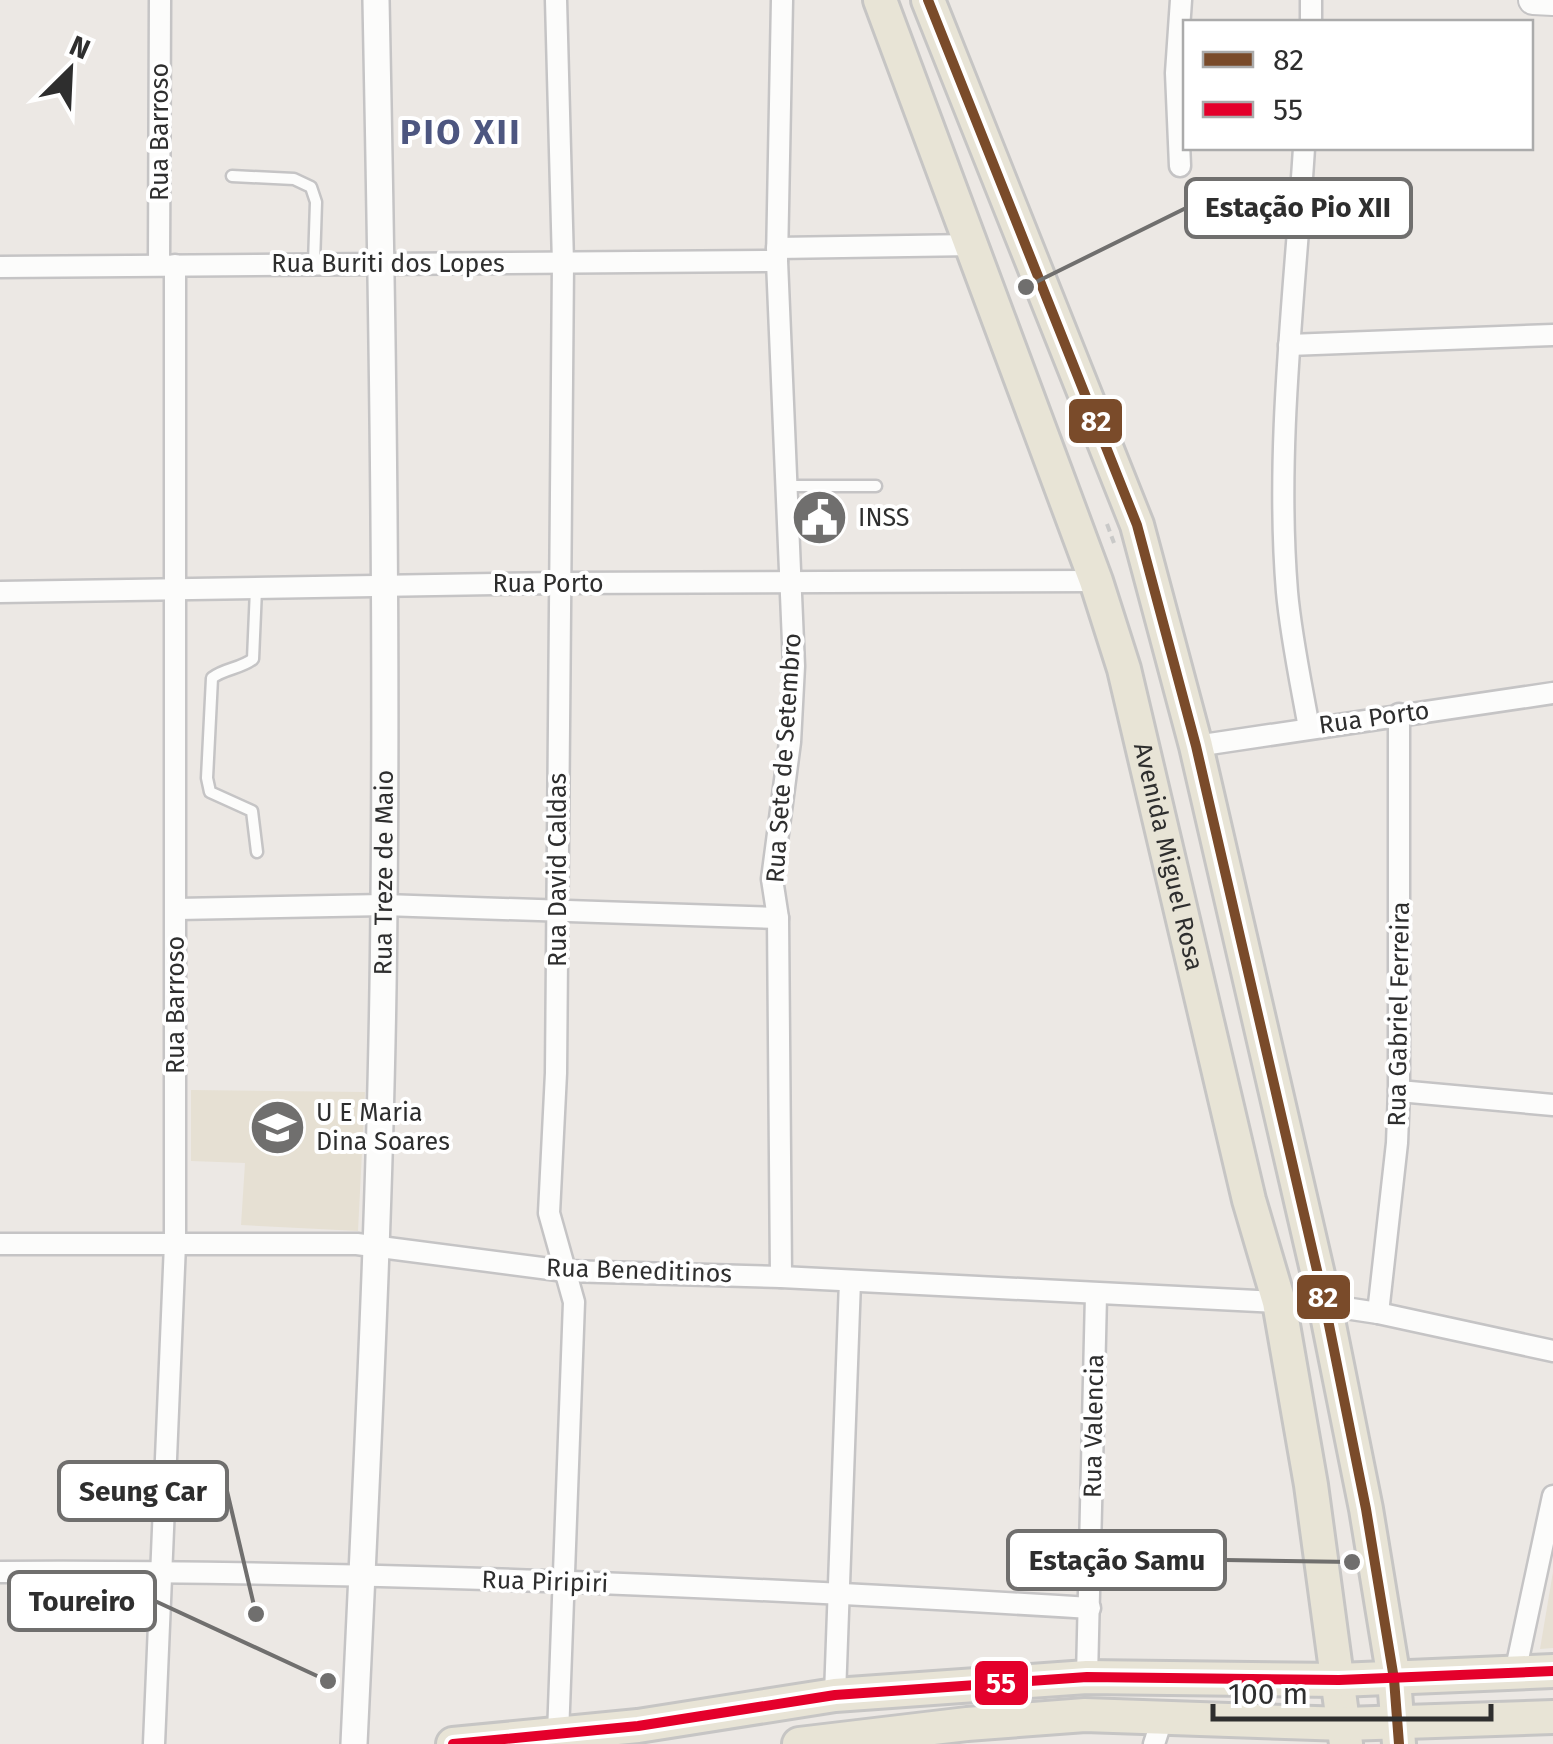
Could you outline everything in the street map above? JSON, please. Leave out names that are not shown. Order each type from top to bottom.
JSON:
[{"type":"main road","name":"Avenida Miguel Rosa","points":[[880,0],[1096,581],[1124,669],[1249,1200],[1279,1302],[1345,1734]]},
{"type":"main road","points":[[928,0],[1137,525],[1196,746],[1325,1305],[1366,1509],[1394,1679],[1398,1734]]},
{"type":"main road","points":[[1533,0],[1553,1]]},
{"type":"main road","points":[[453,1744],[558,1735],[640,1735],[835,1695],[1087,1676],[1339,1680],[1553,1671]]},
{"type":"main road","points":[[814,1743],[967,1724],[1084,1715],[1158,1730],[1345,1734],[1398,1734],[1553,1718]]},
{"type":"street","name":"Rua Barroso","points":[[154,1744],[175,1244],[177,909],[160,0]]},
{"type":"street","name":"Rua Treze de Maio","points":[[354,1744],[375,1244],[384,905],[376,0]]},
{"type":"street","name":"Rua David Caldas","points":[[556,0],[564,263],[556,1073],[549,1213],[574,1302],[558,1735]]},
{"type":"street","name":"Rua Sete de Setembro","points":[[781,1277],[778,918],[772,879],[790,742],[794,666],[777,255],[782,0]]},
{"type":"street","points":[[1180,166],[1176,73],[1181,0]]},
{"type":"street","points":[[1304,150],[1290,345],[1285,556],[1290,614],[1309,728]]},
{"type":"street","name":"Rua Buriti dos Lopes","points":[[0,267],[564,263],[972,245]]},
{"type":"street","points":[[1290,345],[1553,335]]},
{"type":"street","name":"Rua Porto","points":[[0,592],[559,583],[1096,581]]},
{"type":"street","name":"Rua Porto","points":[[1196,746],[1553,693]]},
{"type":"street","name":"Rua Gabriel Ferreira","points":[[1378,1313],[1399,1091],[1399,714]]},
{"type":"street","points":[[177,909],[384,905],[778,918]]},
{"type":"street","points":[[1399,1091],[1553,1105]]},
{"type":"street","name":"Rua Beneditinos","points":[[0,1244],[375,1244],[566,1271],[850,1280],[1279,1302]]},
{"type":"street","points":[[835,1695],[850,1280]]},
{"type":"street","name":"Rua Valencia","points":[[1087,1676],[1096,1295]]},
{"type":"street","points":[[1325,1305],[1553,1351]]},
{"type":"street","points":[[1515,1673],[1553,1496]]},
{"type":"street","name":"Rua Piripiri","points":[[0,1572],[362,1575],[838,1593],[1090,1608]]},
{"type":"lane","points":[[232,176],[294,179],[311,186],[316,202],[314,264]]},
{"type":"lane","points":[[785,486],[876,486]]},
{"type":"lane","points":[[256,588],[253,659],[212,678],[207,778],[210,792],[252,811],[256,852]]},
{"type":"shaded area","name":"U E Maria Dina Soares","points":[[191,1090],[365,1092],[358,1231],[241,1225],[245,1163],[191,1161]]},
{"type":"shaded area","points":[[1553,1572],[1553,1648],[1540,1649]]},
{"type":"transit line","name":"82","points":[[928,0],[1137,525],[1196,746],[1325,1305],[1366,1509],[1394,1679],[1399,1744]]},
{"type":"transit line","name":"55","points":[[453,1744],[638,1726],[835,1695],[1087,1677],[1339,1680],[1553,1671]]},
{"type":"place","name":"Estação Pio XII","points":[[1026,287]]},
{"type":"place","name":"INSS","points":[[819,518]]},
{"type":"place","name":"U E Maria Dina Soares","points":[[277,1127]]},
{"type":"place","name":"Estação Samu","points":[[1352,1562]]},
{"type":"place","name":"Seung Car","points":[[256,1614]]},
{"type":"place","name":"Toureiro","points":[[328,1681]]},
{"type":"district","name":"PIO XII","points":[[461,132]]}]
